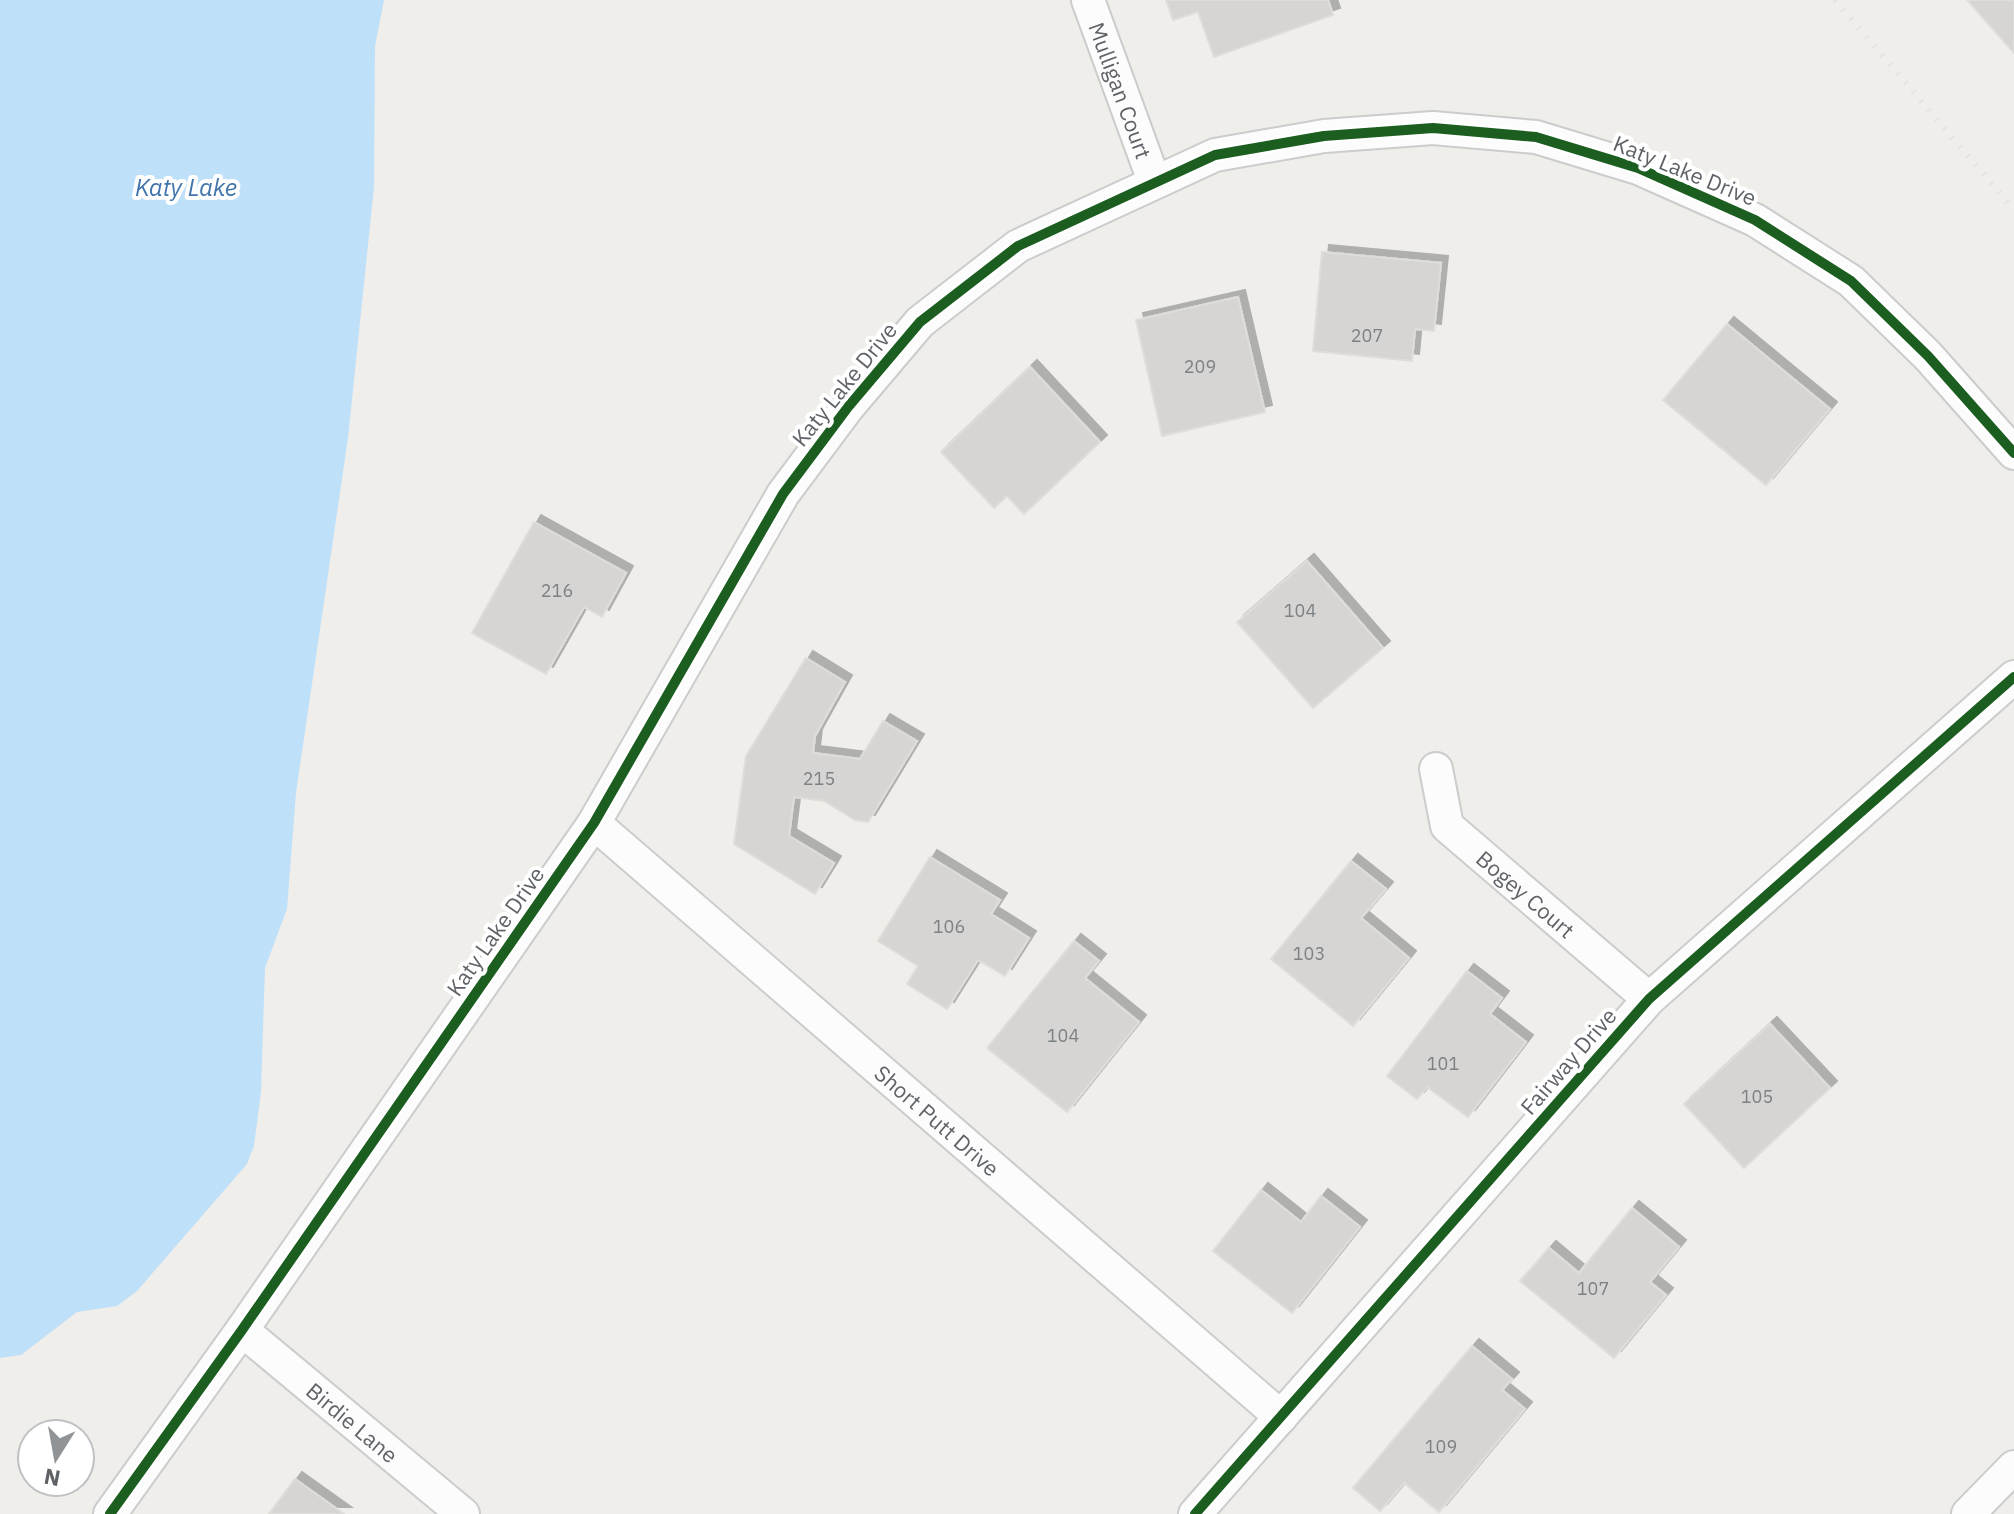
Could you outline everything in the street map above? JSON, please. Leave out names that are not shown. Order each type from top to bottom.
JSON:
[{"type":"street","name":"Mulligan Court","points":[[1088,0],[1154,181]]},
{"type":"street","name":"Katy Lake Drive","points":[[110,1514],[242,1330],[594,823],[783,494],[848,407],[920,322],[1018,246],[1215,155],[1324,136],[1433,128],[1536,137],[1638,168],[1755,220],[1851,281],[1928,356],[2014,453]]},
{"type":"street","name":"Fairway Drive","points":[[1195,1514],[1649,999],[2014,677]]},
{"type":"street","name":"Bogey Court","points":[[1436,769],[1447,826],[1649,999]]},
{"type":"street","name":"Short Putt Drive","points":[[594,823],[1281,1417]]},
{"type":"street","name":"Birdie Lane","points":[[242,1330],[463,1514]]},
{"type":"street","points":[[1968,1514],[2014,1467]]},
{"type":"water","name":"Katy Lake","points":[[0,0],[384,0],[375,46],[374,187],[348,438],[296,793],[287,909],[265,968],[261,1092],[254,1146],[247,1164],[137,1291],[117,1306],[77,1312],[21,1355],[0,1358]]},
{"type":"building","points":[[1166,0],[1328,0],[1333,15],[1214,57],[1198,12],[1173,20]]},
{"type":"building","points":[[1967,0],[2014,0],[2014,53]]},
{"type":"building","points":[[1322,252],[1441,263],[1434,331],[1415,329],[1412,361],[1313,351]]},
{"type":"building","points":[[1238,297],[1265,412],[1162,436],[1136,320]]},
{"type":"building","points":[[1727,324],[1830,409],[1766,485],[1663,400]]},
{"type":"building","points":[[1030,367],[1100,442],[1024,514],[1007,496],[994,508],[941,452]]},
{"type":"building","points":[[534,522],[626,573],[602,617],[584,607],[546,674],[472,633]]},
{"type":"building","points":[[1307,561],[1383,648],[1313,708],[1237,622]]},
{"type":"building","points":[[806,658],[845,682],[815,736],[813,753],[860,759],[883,721],[917,741],[868,822],[855,820],[824,801],[794,797],[789,836],[834,863],[815,894],[734,844],[746,756]]},
{"type":"building","points":[[930,857],[1000,900],[991,914],[1029,938],[1005,976],[978,960],[947,1009],[907,984],[918,966],[878,941]]},
{"type":"building","points":[[1351,861],[1386,889],[1361,918],[1409,958],[1353,1026],[1271,959]]},
{"type":"building","points":[[1074,941],[1099,961],[1085,978],[1139,1022],[1067,1112],[987,1048]]},
{"type":"building","points":[[1467,971],[1502,998],[1490,1014],[1526,1042],[1468,1117],[1427,1087],[1417,1099],[1387,1076]]},
{"type":"building","points":[[1770,1024],[1830,1088],[1744,1168],[1684,1104]]},
{"type":"building","points":[[1261,1190],[1301,1222],[1321,1196],[1360,1227],[1292,1313],[1213,1251]]},
{"type":"building","points":[[1632,1208],[1679,1247],[1650,1282],[1666,1295],[1614,1358],[1520,1281],[1549,1248],[1579,1273]]},
{"type":"building","points":[[1472,1346],[1512,1379],[1502,1390],[1525,1409],[1439,1512],[1404,1483],[1380,1511],[1353,1488]]},
{"type":"building","points":[[295,1479],[344,1514],[269,1514]]},
{"type":"railway","points":[[1835,0],[2014,210]]},
{"type":"cycle path","points":[[110,1514],[242,1330],[594,823],[783,494],[848,407],[920,322],[1018,246],[1215,155],[1324,136],[1433,128],[1536,137],[1638,168],[1755,220],[1851,281],[1928,356],[2014,453]]},
{"type":"cycle path","points":[[1195,1514],[1649,999],[2014,677]]}]
